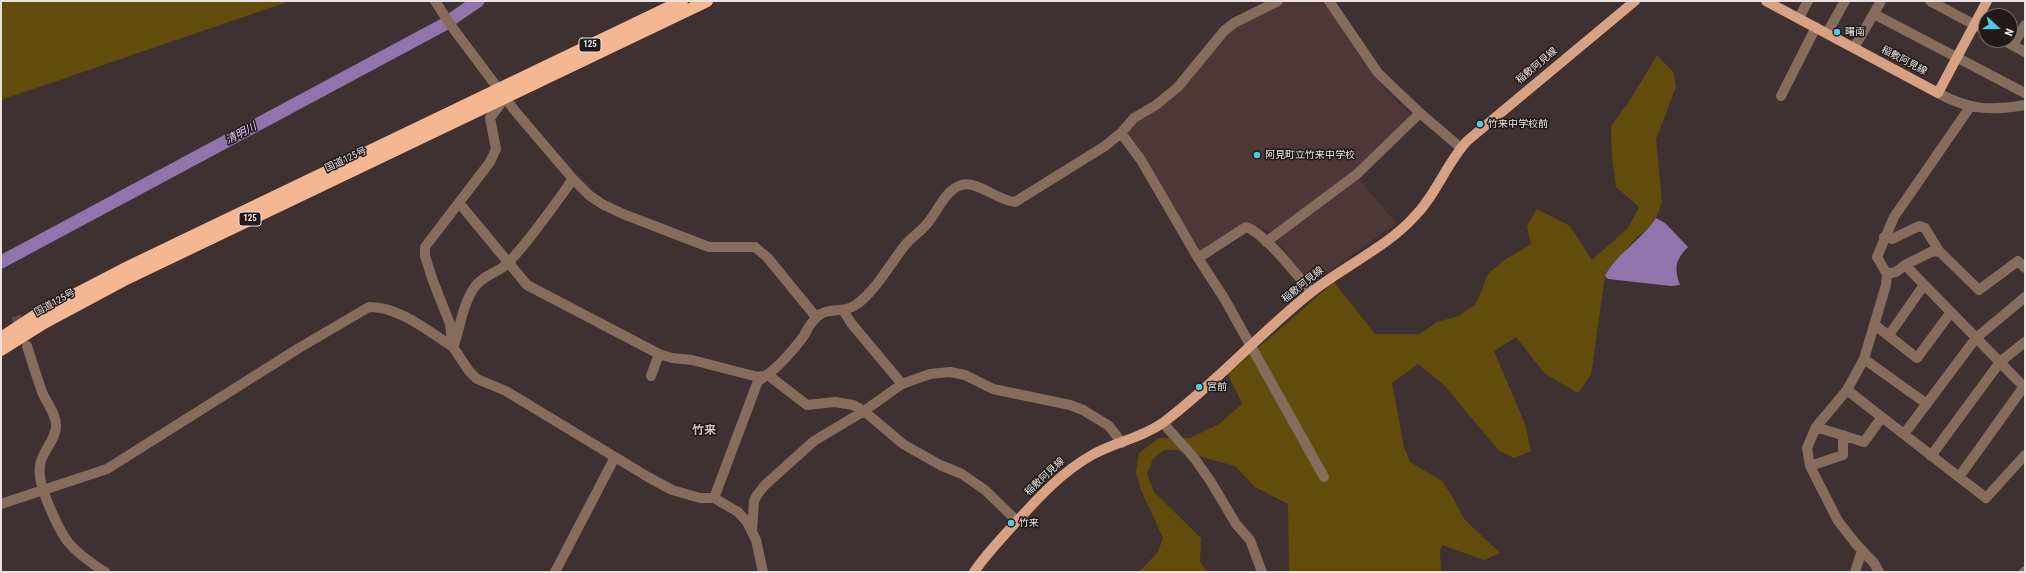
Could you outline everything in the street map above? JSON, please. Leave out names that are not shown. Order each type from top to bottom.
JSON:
[{"type":"highway","name":"国道125号","points":[[1,350],[44,323],[128,278],[501,93],[682,1]]},
{"type":"highway","name":"国道125号","points":[[1,338],[39,314],[124,268],[501,93],[707,1]]},
{"type":"main road","name":"稲敷阿見線","points":[[974,572],[985,556],[1062,475],[1093,454],[1138,437],[1163,423],[1208,385],[1311,292],[1387,240],[1414,218],[1432,195],[1461,148],[1476,133],[1635,1]]},
{"type":"main road","points":[[1938,93],[1987,1]]},
{"type":"main road","name":"稲敷阿見線","points":[[1770,2],[1938,93]]},
{"type":"street","points":[[435,1],[450,24],[530,130],[573,179],[602,204],[623,214],[709,246],[755,247],[766,257],[816,317]]},
{"type":"street","points":[[714,498],[758,381],[768,375],[802,338],[816,317],[824,312],[843,310],[854,306],[867,294],[908,242],[926,225],[953,189],[966,184],[976,186],[1007,202],[1015,202],[1105,146],[1121,133],[1134,118],[1156,106],[1178,87],[1224,31],[1234,22],[1278,1]]},
{"type":"street","points":[[1329,1],[1378,73],[1420,113],[1461,148]]},
{"type":"street","points":[[1799,18],[1808,1]]},
{"type":"street","points":[[1827,33],[1845,1]]},
{"type":"street","points":[[1854,48],[1881,1]]},
{"type":"street","points":[[1930,1],[1978,27]]},
{"type":"street","points":[[1874,14],[2025,93]]},
{"type":"street","points":[[2018,37],[2025,25]]},
{"type":"street","points":[[1781,96],[1816,27]]},
{"type":"street","points":[[453,347],[450,324],[433,281],[425,256],[425,247],[435,232],[460,204],[490,162],[496,149],[490,118],[501,93]]},
{"type":"street","points":[[1938,93],[1970,107],[1993,109],[2025,105]]},
{"type":"street","points":[[1879,572],[1874,563],[1838,521],[1810,466],[1807,448],[1816,427],[1847,390],[1864,359],[1886,285],[1887,274],[1877,257],[1884,237],[1909,193],[1970,107]]},
{"type":"street","points":[[1266,242],[1357,174],[1420,113]]},
{"type":"street","points":[[1121,133],[1141,160],[1198,258],[1224,298],[1324,477]]},
{"type":"street","points":[[453,347],[467,303],[474,288],[483,277],[509,263],[535,232],[573,179]]},
{"type":"street","points":[[460,204],[527,285],[659,354],[672,358],[692,360],[758,377],[768,375],[807,405],[835,402],[853,405],[864,411],[903,444],[940,465],[962,474],[985,490],[1017,521]]},
{"type":"street","points":[[1884,237],[1892,239],[1919,226],[1926,228],[1939,251],[1979,290],[2018,261],[2025,268]]},
{"type":"street","points":[[1198,258],[1246,227],[1250,228],[1266,242],[1311,292]]},
{"type":"street","points":[[1887,274],[1896,272],[1905,265],[1931,252],[1939,251]]},
{"type":"street","points":[[1905,265],[2024,386],[1959,477]]},
{"type":"street","points":[[1889,334],[1924,285]]},
{"type":"street","points":[[1904,434],[1976,338],[2025,297]]},
{"type":"street","points":[[1,504],[107,469],[299,348],[369,307],[380,307],[397,313],[453,347],[469,371],[477,379],[506,391],[672,490],[700,498],[714,498],[738,512],[752,531],[756,540],[763,572]]},
{"type":"street","points":[[843,310],[851,323],[902,384]]},
{"type":"street","points":[[1875,325],[1889,334],[1918,358],[1951,312]]},
{"type":"street","points":[[1931,456],[2000,362],[2025,342]]},
{"type":"street","points":[[27,346],[43,394],[54,414],[56,425],[51,441],[42,457],[40,465],[42,490],[62,536],[73,548],[105,572]]},
{"type":"street","points":[[650,376],[659,354]]},
{"type":"street","points":[[1864,359],[1927,404]]},
{"type":"street","points":[[752,531],[754,501],[765,485],[814,441],[864,411],[902,384],[930,374],[950,372],[965,375],[993,389],[1070,405],[1083,410],[1109,426],[1122,443]]},
{"type":"street","points":[[1847,390],[1986,498],[2025,455]]},
{"type":"street","points":[[1816,427],[1864,442],[1882,417]]},
{"type":"street","points":[[1163,423],[1195,459],[1211,482],[1236,524],[1250,540],[1262,572]]},
{"type":"street","points":[[1810,466],[1843,455],[1843,435]]},
{"type":"street","points":[[555,572],[615,457]]},
{"type":"street","points":[[1854,572],[1862,550]]},
{"type":"shaded area","points":[[1,1],[290,1],[1,100]]},
{"type":"shaded area","points":[[474,1],[482,1],[454,19],[452,16]]},
{"type":"shaded area","name":"阿見町立竹来中学校","points":[[1284,1],[1326,1],[1384,89],[1410,114],[1412,118],[1355,174],[1396,223],[1311,284],[1268,230],[1244,224],[1201,251],[1127,136],[1130,126],[1226,35],[1245,21],[1279,6]]},
{"type":"shaded area","points":[[1657,55],[1674,73],[1676,87],[1656,139],[1662,201],[1657,216],[1649,228],[1637,237],[1609,269],[1605,276],[1591,375],[1578,393],[1545,374],[1516,337],[1494,351],[1525,424],[1531,451],[1514,458],[1499,451],[1444,385],[1418,364],[1392,383],[1404,447],[1410,462],[1442,481],[1464,519],[1500,553],[1484,560],[1442,545],[1440,551],[1441,572],[1289,572],[1288,504],[1255,487],[1235,466],[1176,450],[1164,450],[1153,459],[1147,474],[1154,492],[1201,538],[1200,562],[1208,572],[1139,572],[1158,552],[1163,538],[1141,490],[1136,472],[1139,453],[1159,438],[1190,438],[1219,424],[1242,404],[1228,374],[1334,282],[1375,334],[1420,334],[1437,322],[1459,316],[1476,304],[1488,274],[1503,261],[1531,244],[1527,226],[1537,209],[1570,226],[1592,260],[1628,228],[1639,207],[1616,187],[1612,156],[1611,126],[1632,97]]},
{"type":"shaded area","points":[[1656,218],[1665,223],[1688,247],[1680,256],[1677,264],[1676,269],[1680,285],[1671,286],[1608,279],[1605,276],[1616,260],[1644,233]]},
{"type":"waterway","name":"清明川","points":[[1,262],[443,25],[478,1]]},
{"type":"tunnel","points":[[16,316],[22,333]]},
{"type":"place","name":"曙南","points":[[1837,32]]},
{"type":"place","name":"竹来中学校前","points":[[1480,124]]},
{"type":"place","name":"阿見町立竹来中学校","points":[[1257,155]]},
{"type":"place","name":"宮前","points":[[1199,387]]},
{"type":"place","name":"竹来","points":[[1011,523]]},
{"type":"district","name":"竹来","points":[[704,431]]}]
